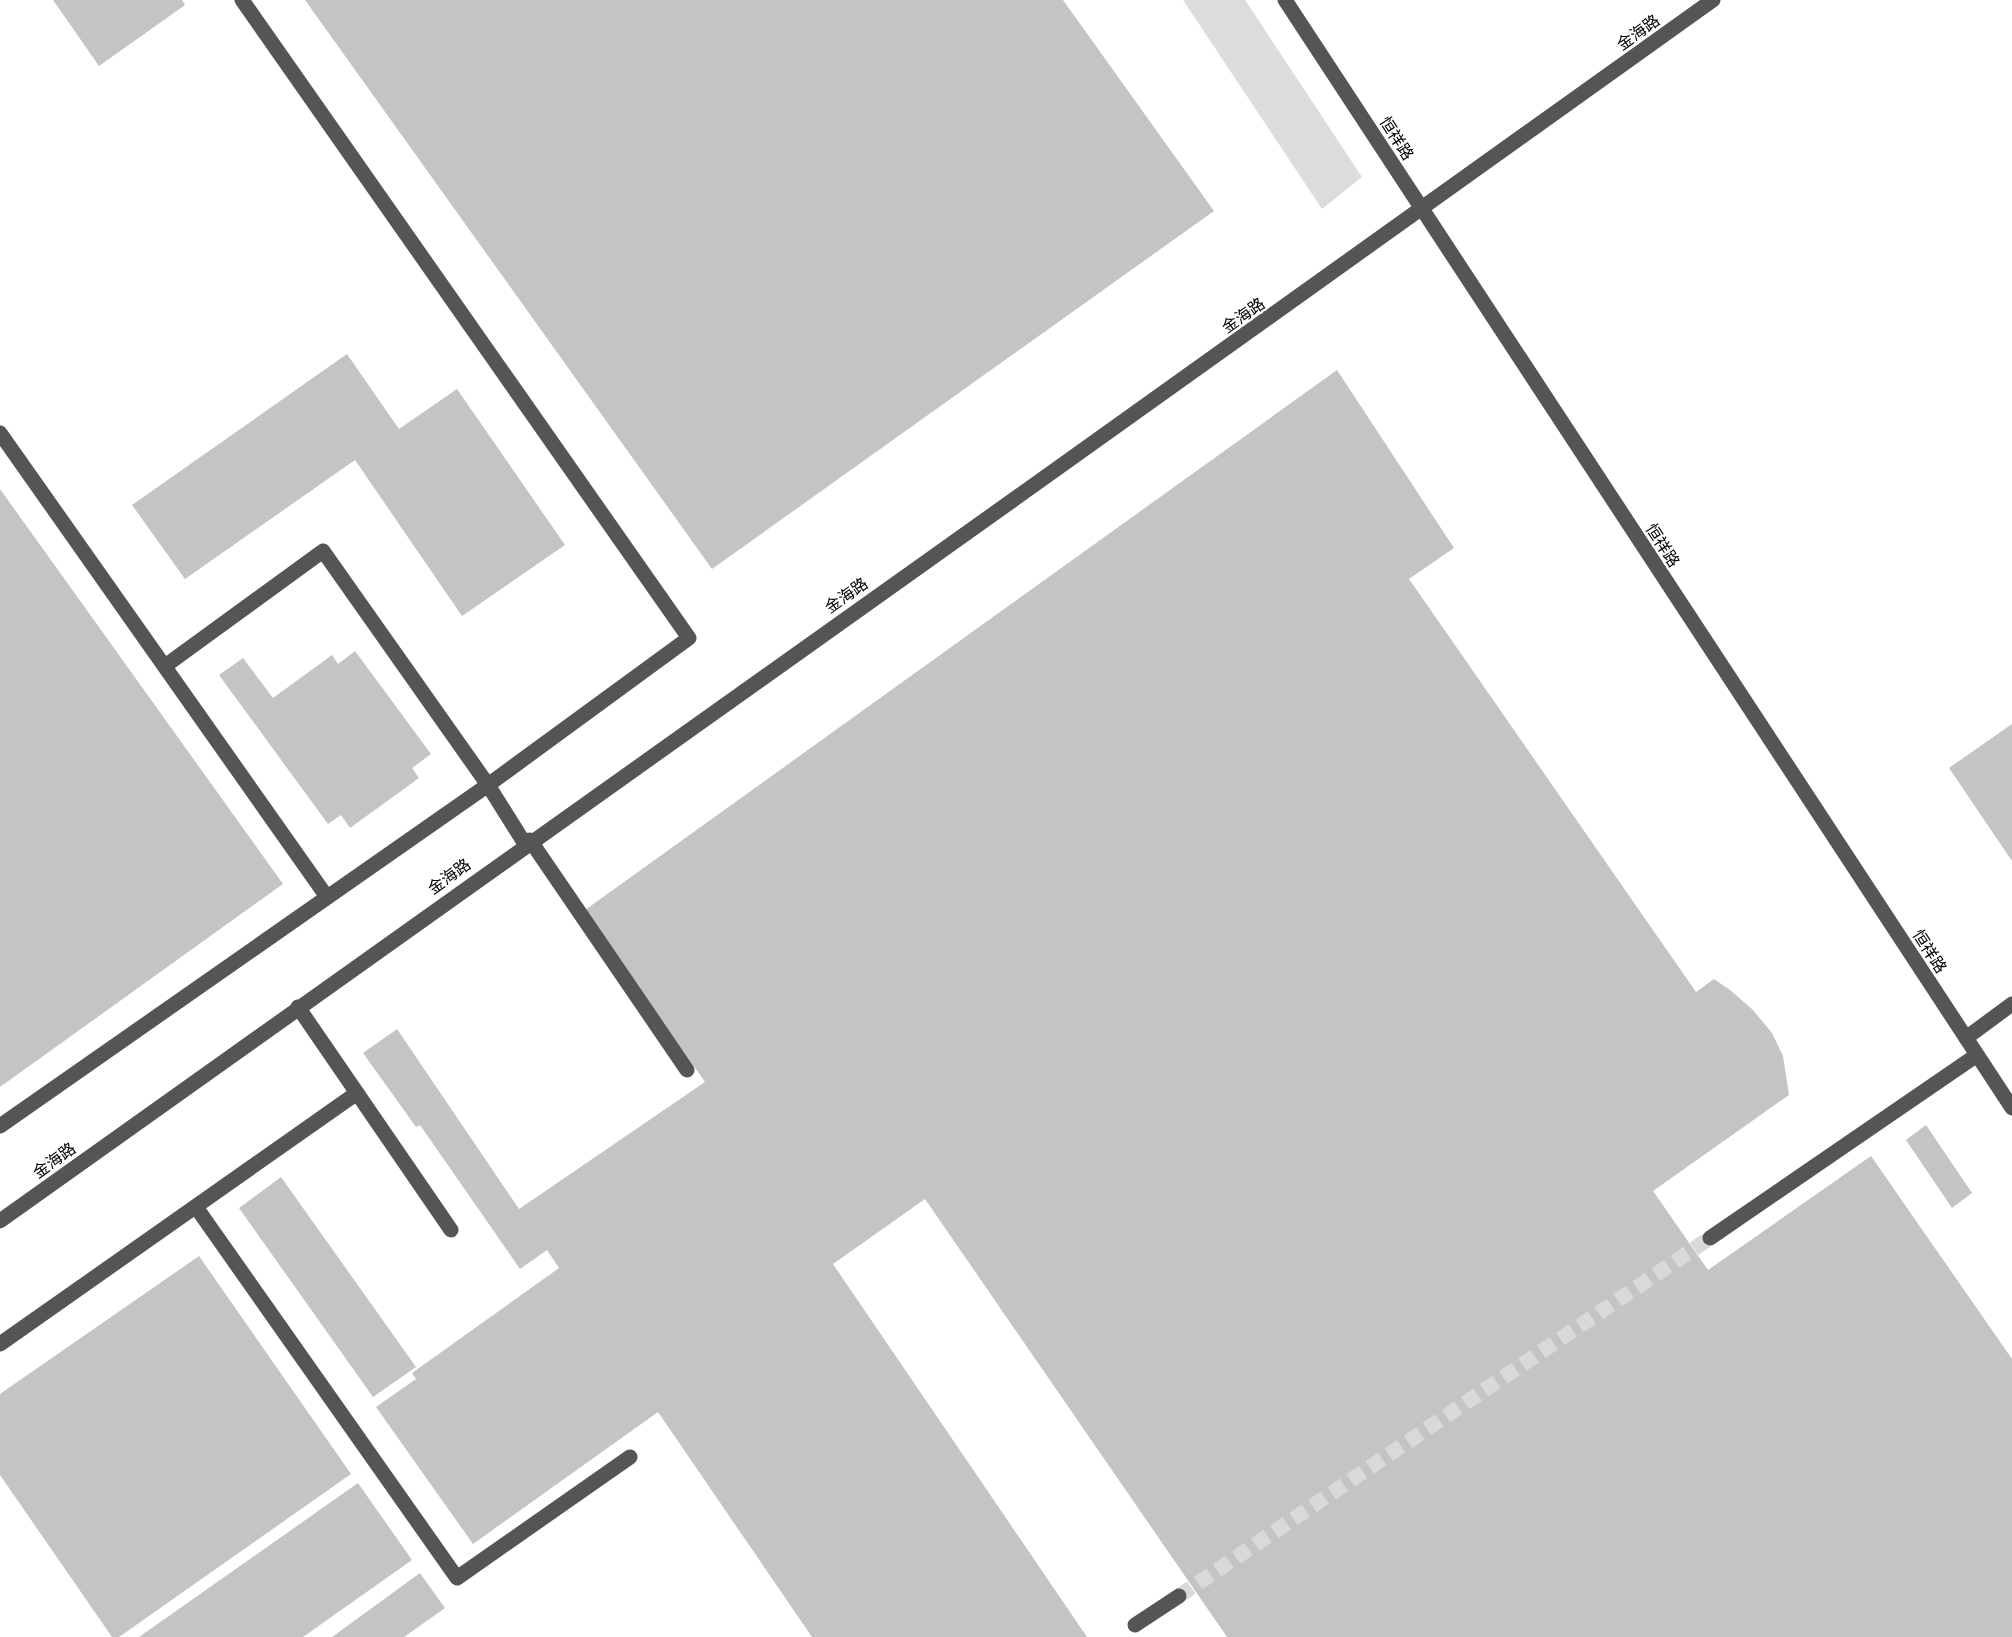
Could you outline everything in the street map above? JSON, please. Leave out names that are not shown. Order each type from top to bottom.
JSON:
[{"type":"street","points":[[0,1126],[488,785],[689,638],[242,0]]},
{"type":"street","name":"恒祥路","points":[[1286,0],[2012,1108]]},
{"type":"street","name":"金海路","points":[[0,1221],[528,842],[1422,210],[1713,0]]},
{"type":"street","points":[[0,433],[327,897]]},
{"type":"street","points":[[165,666],[323,551],[687,1070]]},
{"type":"street","points":[[1966,1038],[2012,1004]]},
{"type":"street","points":[[298,1007],[451,1230]]},
{"type":"street","points":[[1710,1238],[1977,1055]]},
{"type":"street","points":[[0,1344],[357,1093]]},
{"type":"street","points":[[196,1207],[457,1578],[630,1457]]},
{"type":"street","points":[[1135,1625],[1179,1596]]},
{"type":"shaded area","points":[[1183,0],[1245,0],[1362,177],[1322,209]]},
{"type":"building","points":[[53,0],[182,0],[185,5],[99,66]]},
{"type":"building","points":[[305,0],[1063,0],[1214,211],[712,569]]},
{"type":"building","points":[[347,354],[399,429],[457,389],[565,545],[462,616],[355,460],[185,579],[132,505]]},
{"type":"building","points":[[1337,370],[1454,548],[1409,579],[1696,992],[1714,979],[1730,990],[1753,1010],[1772,1033],[1783,1056],[1789,1095],[1653,1191],[1708,1270],[1871,1156],[2012,1359],[2012,1637],[1227,1637],[925,1199],[833,1264],[1087,1637],[812,1637],[658,1412],[473,1544],[376,1407],[416,1379],[412,1373],[559,1268],[547,1250],[520,1269],[420,1125],[416,1127],[363,1053],[397,1029],[519,1209],[705,1082],[585,910]]},
{"type":"building","points":[[0,489],[283,884],[0,1087]]},
{"type":"building","points":[[355,651],[431,754],[412,768],[419,778],[350,828],[341,815],[328,824],[219,675],[243,658],[273,698],[332,655],[338,664]]},
{"type":"building","points":[[2012,724],[2012,861],[1949,768]]},
{"type":"building","points":[[1926,1125],[1972,1193],[1952,1208],[1906,1140]]},
{"type":"building","points":[[281,1177],[416,1367],[373,1397],[239,1208]]},
{"type":"building","points":[[199,1256],[351,1474],[119,1637],[112,1637],[0,1475],[0,1394]]},
{"type":"building","points":[[358,1483],[412,1560],[303,1637],[139,1637]]},
{"type":"building","points":[[420,1573],[445,1608],[404,1637],[332,1637]]},
{"type":"tunnel","points":[[1179,1596],[1710,1238]]}]
